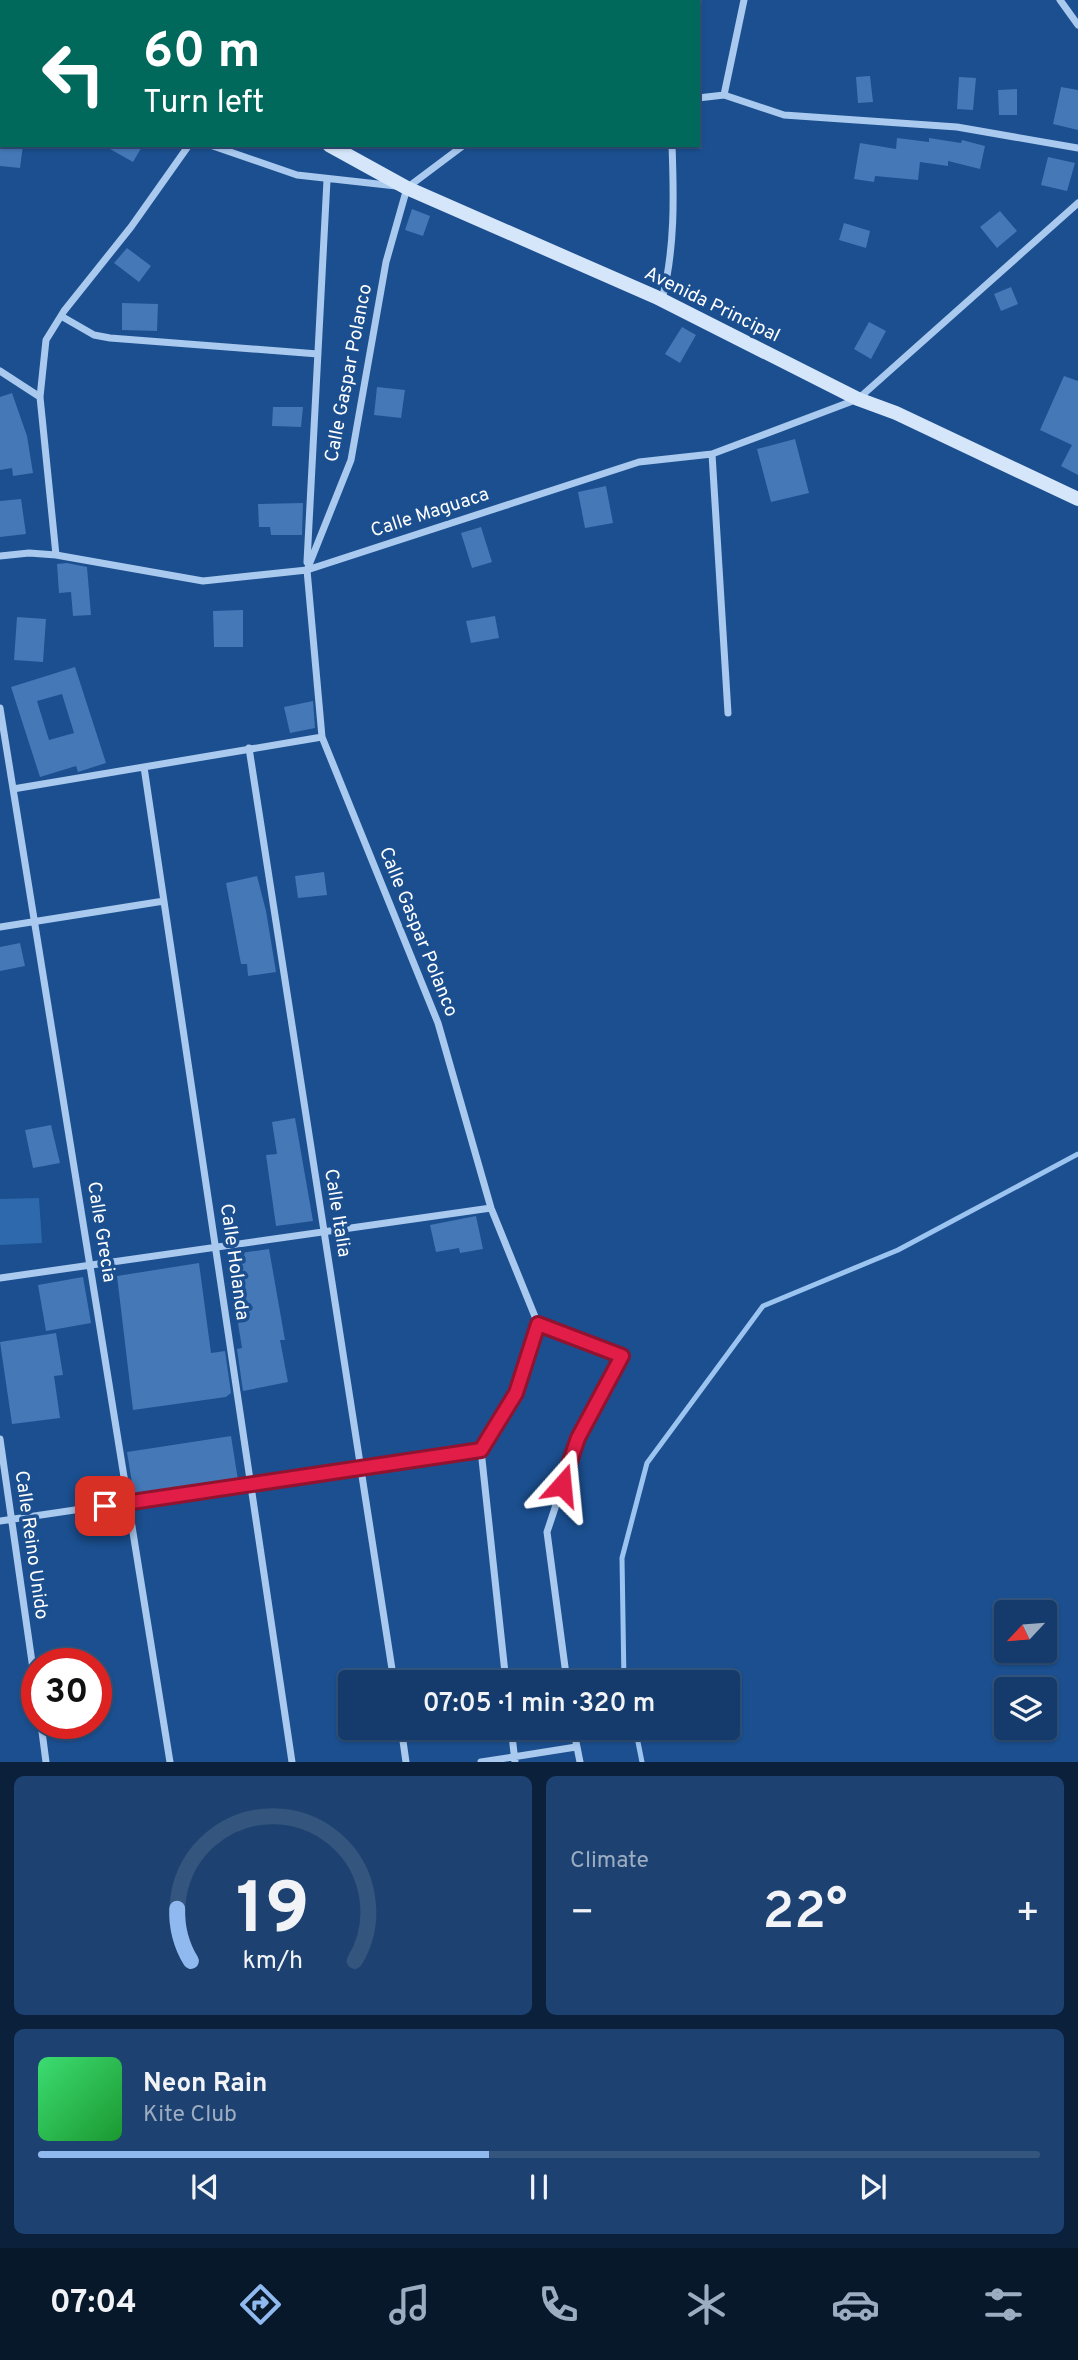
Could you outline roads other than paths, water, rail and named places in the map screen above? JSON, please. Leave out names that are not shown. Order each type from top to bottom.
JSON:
[{"type":"main road","name":"Avenida Principal","points":[[333,147],[407,188],[662,300],[858,399],[896,413],[1078,499]]},
{"type":"street","points":[[724,95],[744,0]]},
{"type":"street","points":[[1060,0],[1078,25]]},
{"type":"street","points":[[700,98],[724,95],[784,115],[957,127],[1078,148]]},
{"type":"street","points":[[56,555],[40,397],[46,340],[61,316],[131,227],[188,147]]},
{"type":"street","points":[[216,147],[297,175],[407,188],[461,147]]},
{"type":"street","points":[[662,300],[671,264],[674,219],[672,147]]},
{"type":"street","points":[[306,570],[327,180]]},
{"type":"street","name":"Calle Gaspar Polanco","points":[[407,188],[386,262],[351,460],[306,570],[323,737],[438,1023],[491,1208],[538,1324]]},
{"type":"street","points":[[858,399],[1078,203]]},
{"type":"street","points":[[61,316],[94,335],[110,338],[317,355]]},
{"type":"street","points":[[0,371],[40,397]]},
{"type":"street","name":"Calle Maguaca","points":[[0,556],[29,553],[56,555],[203,581],[306,570],[639,462],[712,454],[858,399]]},
{"type":"street","points":[[712,454],[728,713]]},
{"type":"street","name":"Calle Grecia","points":[[0,708],[170,1762]]},
{"type":"street","points":[[13,789],[323,737]]},
{"type":"street","name":"Calle Italia","points":[[249,748],[392,1670]]},
{"type":"street","name":"Calle Holanda","points":[[144,767],[292,1762]]},
{"type":"street","points":[[0,927],[164,901]]},
{"type":"street","points":[[0,1278],[491,1208]]},
{"type":"street","points":[[505,1670],[481,1450],[516,1393],[538,1324],[622,1356],[578,1438],[547,1532],[565,1670]]},
{"type":"street","name":"Calle Reino Unido","points":[[0,1439],[30,1648]]},
{"type":"street","points":[[0,1521],[481,1450]]},
{"type":"street","points":[[43,1739],[46,1762]]},
{"type":"street","points":[[403,1740],[406,1762]]},
{"type":"street","points":[[512,1740],[514,1759]]},
{"type":"street","points":[[575,1740],[580,1762]]},
{"type":"street","points":[[481,1762],[514,1759],[576,1747]]},
{"type":"waterway","points":[[624,1670],[622,1558],[647,1463],[763,1306],[898,1250],[1078,1154]]},
{"type":"waterway","points":[[638,1740],[642,1762]]}]
